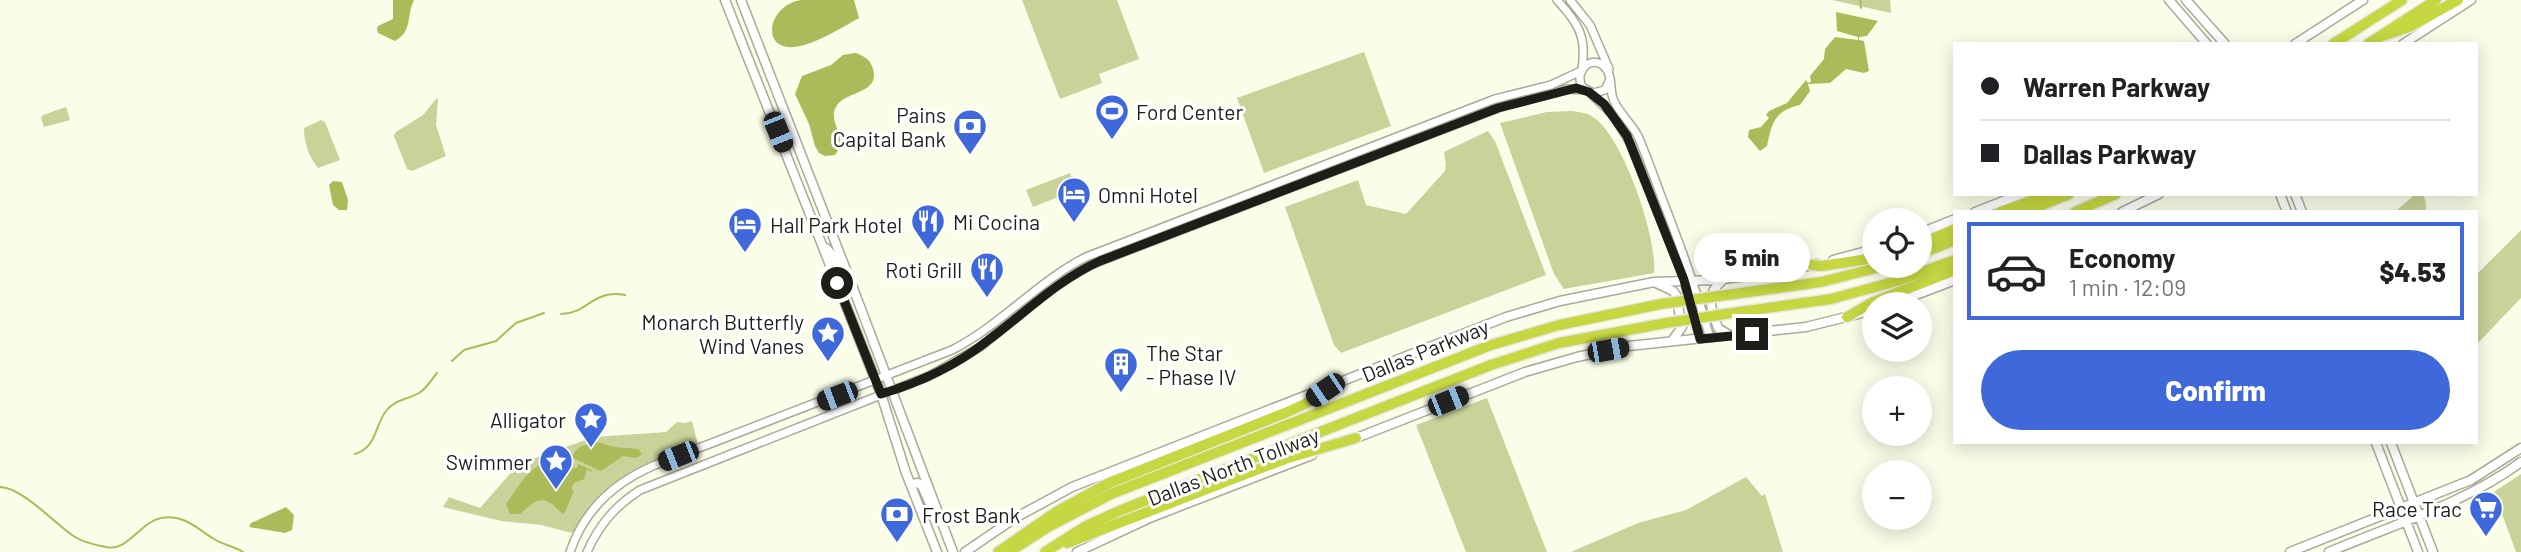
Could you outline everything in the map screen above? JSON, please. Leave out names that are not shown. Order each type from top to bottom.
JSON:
[{"type":"highway","points":[[2347,35],[2370,13],[2390,0]]},
{"type":"highway","points":[[2336,42],[2402,0]]},
{"type":"highway","points":[[2371,42],[2436,0]]},
{"type":"highway","points":[[2379,37],[2410,27],[2458,0]]},
{"type":"highway","points":[[2006,210],[2044,196]]},
{"type":"highway","points":[[2030,210],[2064,196]]},
{"type":"highway","points":[[2080,210],[2114,196]]},
{"type":"highway","points":[[2094,210],[2116,196]]},
{"type":"highway","points":[[1932,239],[1953,230]]},
{"type":"highway","points":[[1932,249],[1953,241]]},
{"type":"highway","points":[[1812,265],[1862,260]]},
{"type":"highway","name":"Dallas North Tollway","points":[[1049,550],[1086,526],[1119,511],[1491,365],[1559,343],[1666,323],[1831,299],[1897,281],[1953,261]]},
{"type":"highway","points":[[1847,317],[1871,303],[1953,271]]},
{"type":"highway","name":"Dallas North Tollway","points":[[1009,552],[1048,527],[1111,494],[1491,345],[1559,325],[1661,304],[1821,282],[1862,272]]},
{"type":"highway","points":[[998,552],[1056,512],[1110,483],[1285,413],[1305,404],[1325,390]]},
{"type":"highway","points":[[1049,550],[1284,459],[1356,438]]},
{"type":"main road","points":[[725,0],[881,394],[937,552]]},
{"type":"main road","points":[[741,0],[953,552]]},
{"type":"main road","points":[[2169,0],[2205,42]]},
{"type":"main road","points":[[2186,0],[2223,42]]},
{"type":"main road","points":[[2300,42],[2363,0]]},
{"type":"main road","points":[[2406,42],[2471,0]]},
{"type":"main road","points":[[1980,210],[2016,196]]},
{"type":"main road","points":[[2126,210],[2154,196]]},
{"type":"main road","points":[[1932,228],[1953,220]]},
{"type":"main road","points":[[822,243],[833,256],[842,279],[850,279]]},
{"type":"main road","name":"Dallas Parkway","points":[[968,551],[1015,519],[1072,487],[1506,317],[1560,301],[1654,282],[1773,274],[1862,252]]},
{"type":"main road","points":[[1725,278],[1710,294],[1718,328],[1731,336]]},
{"type":"main road","points":[[1924,292],[1953,281]]},
{"type":"main road","points":[[1654,282],[1674,291],[1676,295],[1682,327],[1672,341]]},
{"type":"main road","points":[[1077,552],[1152,517],[1525,372],[1608,350],[1806,327],[1862,313]]},
{"type":"main road","points":[[2376,444],[2418,552]]},
{"type":"main road","points":[[2391,444],[2433,552]]},
{"type":"main road","points":[[2290,552],[2471,480],[2521,448]]},
{"type":"main road","points":[[2329,552],[2486,485],[2521,462]]},
{"type":"main road","points":[[911,484],[918,483],[922,486],[933,513],[943,526]]},
{"type":"street","points":[[1557,0],[1578,24],[1583,43],[1580,83],[1604,104],[1621,125],[1684,280],[1700,339]]},
{"type":"street","points":[[1570,0],[1590,25],[1603,50],[1613,100],[1635,132],[1655,180],[1694,280],[1710,338]]},
{"type":"street","points":[[570,552],[578,531],[590,513],[618,485],[647,469],[952,350],[985,330],[1057,274],[1107,248],[1508,95],[1551,85],[1591,63],[1606,68],[1610,77]]},
{"type":"street","points":[[587,552],[601,526],[624,501],[655,482],[892,391],[944,368],[991,338],[1054,287],[1089,266],[1419,137],[1511,104],[1567,89],[1603,91],[1610,77]]},
{"type":"street","points":[[1508,95],[1511,104]]},
{"type":"street","points":[[1416,129],[1419,137]]},
{"type":"street","points":[[1646,183],[1655,180]]},
{"type":"street","points":[[1148,232],[1151,241]]},
{"type":"street","points":[[1089,266],[1091,261],[1106,252],[1107,248]]},
{"type":"street","points":[[985,330],[991,338]]},
{"type":"street","points":[[705,446],[711,461]]},
{"type":"shaded area","points":[[393,0],[414,0],[407,28],[395,41],[378,33],[377,29],[393,19]]},
{"type":"shaded area","points":[[801,0],[854,0],[859,18],[810,43],[794,47],[783,46],[776,42],[773,35],[775,18],[781,10]]},
{"type":"shaded area","points":[[1022,0],[1117,0],[1139,59],[1099,74],[1102,83],[1060,99]]},
{"type":"shaded area","points":[[1832,0],[1890,0],[1891,13]]},
{"type":"shaded area","points":[[1836,12],[1878,21],[1867,36],[1859,37],[1859,40],[1864,41],[1869,71],[1864,73],[1846,69],[1830,83],[1808,84],[1810,91],[1800,105],[1779,115],[1767,146],[1760,151],[1748,137],[1749,130],[1761,127],[1769,118],[1766,115],[1769,111],[1787,103],[1806,80],[1811,82],[1810,76],[1824,59],[1825,49],[1835,37],[1858,40],[1858,37],[1837,31]]},
{"type":"shaded area","points":[[1364,52],[1391,126],[1264,173],[1237,98]]},
{"type":"shaded area","points":[[855,53],[871,64],[874,75],[872,82],[836,107],[834,116],[842,144],[835,155],[825,156],[819,153],[815,146],[809,124],[795,94],[802,76],[831,65],[843,55]]},
{"type":"shaded area","points":[[437,98],[436,125],[446,156],[412,171],[407,169],[394,136],[423,115]]},
{"type":"shaded area","points":[[66,107],[70,120],[44,127],[41,118],[43,115]]},
{"type":"shaded area","points":[[1572,111],[1591,116],[1604,128],[1627,166],[1650,237],[1654,273],[1564,289],[1554,274],[1500,123],[1547,112]]},
{"type":"shaded area","points":[[321,120],[325,122],[340,160],[318,168],[308,149],[304,128]]},
{"type":"shaded area","points":[[1488,131],[1495,141],[1546,275],[1341,353],[1334,345],[1285,207],[1358,180],[1366,205],[1406,214],[1445,171],[1444,152]]},
{"type":"shaded area","points":[[1070,173],[1076,190],[1033,207],[1026,190]]},
{"type":"shaded area","points":[[333,181],[342,182],[348,200],[347,210],[339,210],[333,205],[329,185]]},
{"type":"shaded area","points":[[2413,196],[2423,196],[2425,200],[2425,210],[2397,210]]},
{"type":"shaded area","points":[[2521,230],[2521,298],[2478,343],[2478,273]]},
{"type":"shaded area","points":[[1487,398],[1547,552],[1466,552],[1416,425]]},
{"type":"shaded area","points":[[692,421],[698,445],[645,466],[620,480],[598,498],[572,533],[541,525],[501,521],[443,507],[449,497],[480,508],[515,468],[594,437],[666,432],[677,422]]},
{"type":"shaded area","points":[[594,441],[614,447],[638,449],[642,454],[637,458],[623,456],[601,471],[571,457],[578,448]]},
{"type":"shaded area","points":[[552,461],[573,468],[577,468],[578,464],[592,470],[591,472],[587,469],[584,479],[574,483],[571,489],[574,491],[564,514],[552,504],[541,500],[520,514],[510,514],[506,504],[525,478],[537,467]]},
{"type":"shaded area","points":[[2521,474],[2521,552],[2516,552],[2494,492]]},
{"type":"shaded area","points":[[1746,477],[1762,496],[1765,494],[1783,552],[1571,552],[1638,523],[1686,510]]},
{"type":"shaded area","points":[[286,507],[294,515],[292,530],[285,533],[249,527],[251,523]]},
{"type":"waterway","points":[[1860,0],[1861,8]]},
{"type":"waterway","points":[[561,314],[578,310],[605,295],[625,295]]},
{"type":"waterway","points":[[452,361],[464,350],[496,341],[516,323],[544,313]]},
{"type":"waterway","points":[[355,454],[371,442],[382,417],[390,407],[422,391],[437,373]]},
{"type":"waterway","points":[[0,487],[18,493],[75,537],[90,544],[106,547],[121,545],[147,525],[169,517],[189,523],[217,541],[243,552]]},
{"type":"place","name":"Ford Center","points":[[1112,141]]},
{"type":"place","name":"Pains Capital Bank","points":[[970,156]]},
{"type":"place","name":"Omni Hotel","points":[[1074,224]]},
{"type":"place","name":"Mi Cocina","points":[[928,251]]},
{"type":"place","name":"Hall Park Hotel","points":[[745,254]]},
{"type":"place","name":"Roti Grill","points":[[987,299]]},
{"type":"place","name":"Monarch Butterfly Wind Vanes","points":[[828,363]]},
{"type":"place","name":"The Star - Phase IV","points":[[1121,394]]},
{"type":"place","name":"Alligator","points":[[591,449]]},
{"type":"place","name":"Swimmer","points":[[556,491]]},
{"type":"place","name":"Race Trac","points":[[2486,538]]},
{"type":"place","name":"Frost Bank","points":[[897,544]]},
{"type":"route","points":[[837,283],[881,394],[929,376],[972,352],[1054,287],[1100,261],[1498,108],[1576,88],[1589,92],[1604,104],[1627,136],[1684,280],[1700,339],[1752,334]]}]
